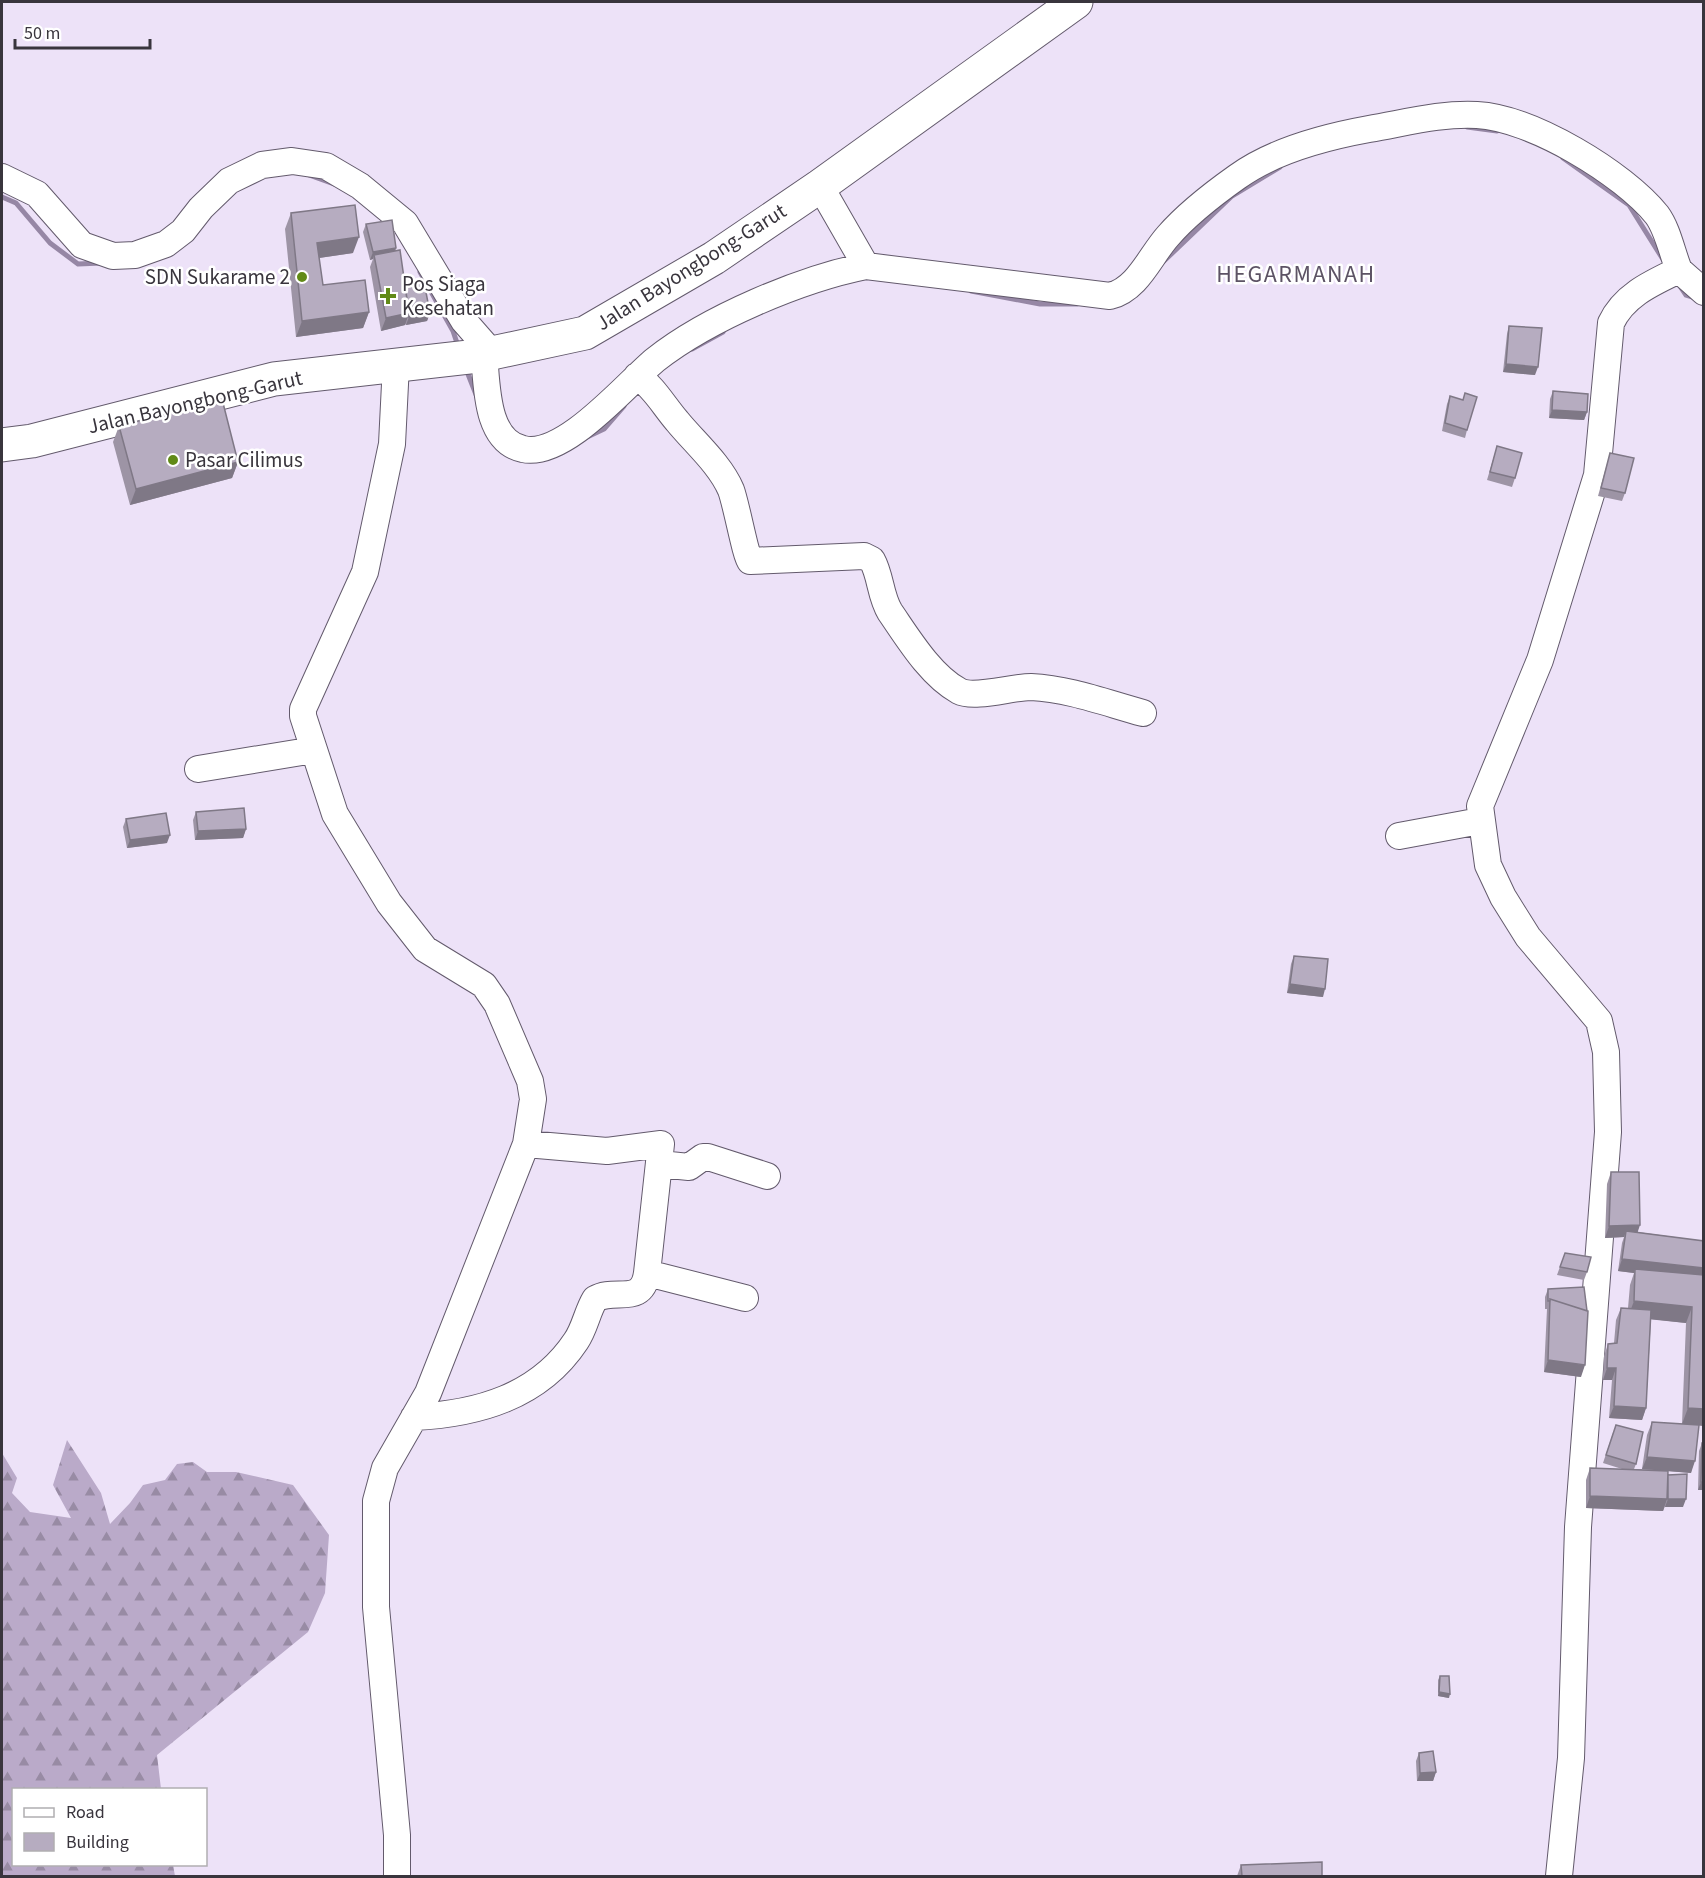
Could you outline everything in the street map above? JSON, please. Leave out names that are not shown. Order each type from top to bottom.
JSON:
[{"type":"main road","name":"Jalan Bayongbong-Garut","points":[[2,446],[32,441],[274,379],[485,354],[585,333],[714,258],[820,186],[1076,2]]},
{"type":"street","points":[[2,177],[37,194],[82,245],[113,256],[135,255],[166,244],[183,231],[201,208],[229,181],[262,165],[292,161],[326,166],[360,186],[405,223],[485,354],[490,405],[495,425],[511,443],[523,449],[548,444],[592,420],[615,400],[644,383],[658,358],[721,320],[817,279],[866,266],[1110,296],[1129,288],[1168,236],[1204,202],[1249,170],[1285,152],[1341,134],[1440,116],[1478,115],[1521,126],[1562,144],[1608,171],[1631,189],[1658,216],[1677,270],[1704,292]]},
{"type":"street","points":[[820,186],[866,266]]},
{"type":"street","points":[[1559,1876],[1571,1758],[1578,1527],[1608,1132],[1606,1052],[1599,1021],[1528,937],[1503,897],[1488,865],[1480,821],[1480,806],[1540,660],[1597,475],[1611,323],[1622,304],[1633,294],[1677,270]]},
{"type":"street","points":[[396,364],[392,444],[365,572],[303,709],[335,814],[389,903],[425,949],[484,985],[497,1004],[530,1081],[533,1100],[526,1144],[428,1393],[385,1468],[376,1502],[376,1607],[397,1835],[397,1876]]},
{"type":"street","points":[[644,383],[699,444],[730,487],[743,527],[746,556],[750,561],[864,556],[872,560],[888,608],[925,658],[960,692],[970,694],[1030,687],[1051,689],[1078,693],[1143,713]]},
{"type":"street","points":[[198,769],[314,750]]},
{"type":"street","points":[[1399,836],[1480,821]]},
{"type":"street","points":[[414,1418],[455,1415],[491,1406],[521,1391],[552,1369],[575,1342],[595,1299],[637,1292],[643,1287],[647,1273],[662,1147],[658,1143],[607,1150],[526,1144]]},
{"type":"street","points":[[660,1164],[689,1167],[703,1157],[708,1157],[767,1176]]},
{"type":"street","points":[[647,1273],[745,1298]]},
{"type":"green space","points":[[67,1440],[101,1493],[110,1524],[143,1485],[165,1480],[177,1464],[193,1462],[207,1472],[236,1472],[293,1485],[329,1535],[325,1593],[308,1632],[157,1755],[161,1788],[12,1788],[12,1866],[173,1866],[175,1876],[2,1876],[2,1453],[17,1478],[12,1493],[30,1512],[71,1518],[53,1485]]},
{"type":"building","points":[[355,205],[359,237],[317,243],[323,285],[365,280],[369,312],[302,321],[291,213]]},
{"type":"building","points":[[392,220],[396,248],[373,252],[366,224]]},
{"type":"building","name":"Pos Siaga Kesehatan","points":[[400,250],[409,313],[386,318],[374,255]]},
{"type":"building","points":[[424,282],[430,313],[409,317],[405,286]]},
{"type":"building","points":[[1509,326],[1542,328],[1538,367],[1506,364]]},
{"type":"building","points":[[1553,391],[1588,394],[1587,412],[1552,410]]},
{"type":"building","points":[[1465,393],[1477,397],[1467,430],[1445,423],[1450,396],[1463,400]]},
{"type":"building","name":"Pasar Cilimus","points":[[222,399],[238,462],[136,489],[119,426]]},
{"type":"building","points":[[1497,446],[1522,453],[1515,478],[1490,472]]},
{"type":"building","points":[[1610,453],[1634,458],[1625,493],[1601,488]]},
{"type":"building","points":[[244,808],[246,829],[198,831],[196,812]]},
{"type":"building","points":[[166,813],[170,835],[130,840],[126,819]]},
{"type":"building","points":[[1294,956],[1328,959],[1325,989],[1290,984]]},
{"type":"building","points":[[1611,1172],[1639,1172],[1640,1225],[1609,1226]]},
{"type":"building","points":[[1626,1231],[1704,1241],[1704,1268],[1622,1259]]},
{"type":"building","points":[[1565,1253],[1591,1257],[1587,1272],[1560,1267]]},
{"type":"building","points":[[1635,1269],[1704,1275],[1704,1409],[1688,1408],[1692,1307],[1634,1301]]},
{"type":"building","points":[[1584,1287],[1587,1311],[1550,1299],[1548,1301],[1548,1289]]},
{"type":"building","points":[[1550,1299],[1588,1311],[1585,1365],[1548,1360]]},
{"type":"building","points":[[1621,1308],[1651,1310],[1646,1408],[1614,1406],[1616,1368],[1607,1368],[1608,1344],[1617,1343]]},
{"type":"building","points":[[1652,1422],[1699,1425],[1695,1461],[1647,1457]]},
{"type":"building","points":[[1616,1425],[1643,1432],[1636,1464],[1606,1455]]},
{"type":"building","points":[[1702,1443],[1704,1443],[1704,1482],[1701,1482]]},
{"type":"building","points":[[1590,1468],[1668,1471],[1667,1499],[1590,1496]]},
{"type":"building","points":[[1687,1474],[1686,1499],[1668,1499],[1668,1475]]},
{"type":"building","points":[[1440,1676],[1449,1676],[1450,1694],[1439,1692]]},
{"type":"building","points":[[1433,1751],[1436,1772],[1420,1773],[1419,1753]]},
{"type":"building","points":[[1322,1862],[1322,1876],[1242,1876],[1241,1865]]},
{"type":"waterway","points":[[1467,127],[1497,131]]},
{"type":"waterway","points":[[1563,158],[1629,205],[1664,261]]},
{"type":"waterway","points":[[1164,261],[1232,196],[1280,167]]},
{"type":"waterway","points":[[309,175],[334,184]]},
{"type":"waterway","points":[[2,197],[16,203],[50,243],[78,264],[102,263]]},
{"type":"waterway","points":[[420,272],[453,331],[458,346]]},
{"type":"waterway","points":[[1680,286],[1686,295],[1696,298]]},
{"type":"waterway","points":[[971,291],[1040,304],[1077,304]]},
{"type":"waterway","points":[[692,349],[723,332]]},
{"type":"waterway","points":[[466,369],[477,397]]},
{"type":"waterway","points":[[585,438],[604,429],[624,406]]},
{"type":"place","name":"SDN Sukarame 2","points":[[302,277]]},
{"type":"place","name":"Pos Siaga Kesehatan","points":[[388,296]]},
{"type":"place","name":"Pasar Cilimus","points":[[173,460]]},
{"type":"district","name":"HEGARMANAH","points":[[1296,274]]}]
